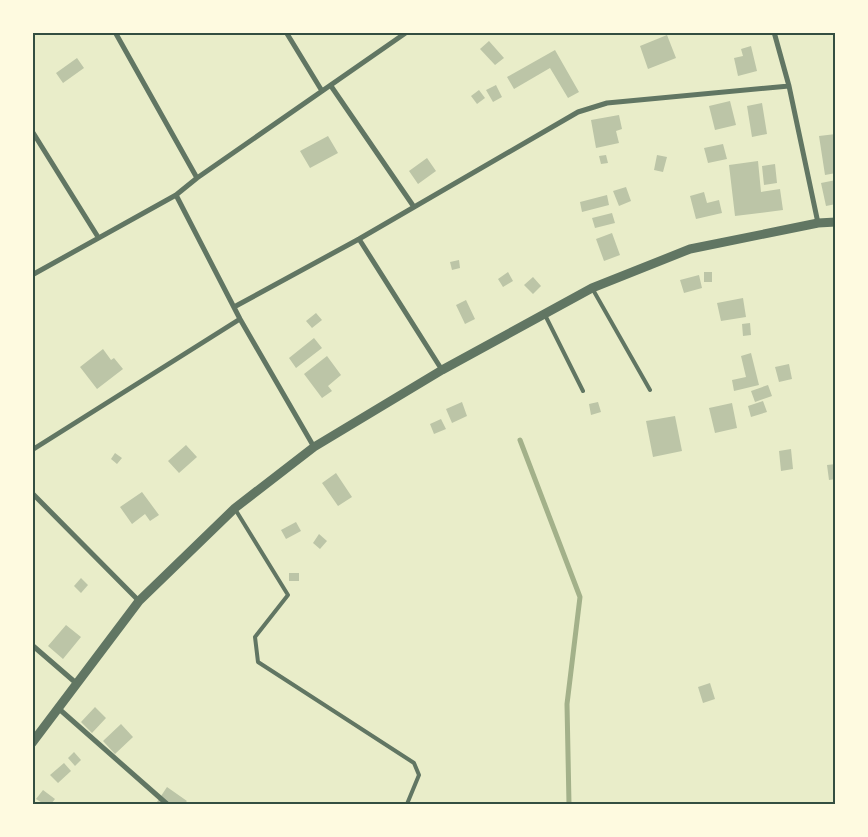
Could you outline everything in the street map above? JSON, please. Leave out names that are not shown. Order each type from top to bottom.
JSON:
[{"type":"street","points":[[115,32],[197,178]]},
{"type":"street","points":[[286,32],[322,91]]},
{"type":"street","points":[[32,275],[176,195],[197,178],[407,32]]},
{"type":"street","points":[[774,32],[789,86],[818,223]]},
{"type":"street","points":[[330,86],[414,207]]},
{"type":"street","points":[[234,307],[359,239],[578,112],[607,103],[789,86]]},
{"type":"street","points":[[32,131],[98,237]]},
{"type":"street","points":[[176,195],[240,319],[314,447]]},
{"type":"street","points":[[32,743],[76,682],[139,601],[235,508],[314,447],[442,370],[592,288],[690,249],[818,223],[836,222]]},
{"type":"street","points":[[359,239],[442,370]]},
{"type":"street","points":[[32,450],[240,319]]},
{"type":"street","points":[[32,493],[139,601]]},
{"type":"street","points":[[32,645],[76,682]]},
{"type":"street","points":[[58,708],[167,804]]},
{"type":"lane","points":[[592,288],[650,390]]},
{"type":"lane","points":[[544,313],[583,391]]},
{"type":"lane","points":[[235,508],[288,595],[255,637],[258,662],[414,763],[419,775],[407,804]]},
{"type":"building","points":[[667,35],[676,58],[648,69],[640,46]]},
{"type":"building","points":[[489,41],[504,58],[495,65],[480,49]]},
{"type":"building","points":[[751,46],[757,71],[738,76],[734,58],[743,56],[741,49]]},
{"type":"building","points":[[555,50],[579,92],[568,98],[550,68],[514,89],[507,77]]},
{"type":"building","points":[[77,58],[84,68],[63,83],[56,73]]},
{"type":"building","points":[[496,85],[502,97],[493,102],[486,90]]},
{"type":"building","points":[[479,90],[485,98],[477,104],[471,96]]},
{"type":"building","points":[[730,101],[736,125],[715,130],[709,106]]},
{"type":"building","points":[[762,103],[767,134],[752,137],[747,106]]},
{"type":"building","points":[[619,115],[622,129],[616,131],[619,143],[596,148],[591,120]]},
{"type":"building","points":[[836,134],[836,173],[825,175],[819,136]]},
{"type":"building","points":[[328,136],[338,153],[310,168],[300,151]]},
{"type":"building","points":[[723,144],[727,159],[708,163],[704,148]]},
{"type":"building","points":[[606,155],[608,163],[601,164],[599,156]]},
{"type":"building","points":[[657,155],[667,157],[663,172],[654,170]]},
{"type":"building","points":[[427,158],[436,171],[418,184],[409,171]]},
{"type":"building","points":[[758,161],[761,192],[780,189],[783,210],[735,216],[729,165]]},
{"type":"building","points":[[775,164],[777,183],[764,185],[762,166]]},
{"type":"building","points":[[836,180],[836,204],[826,206],[821,183]]},
{"type":"building","points":[[626,187],[631,201],[619,206],[613,191]]},
{"type":"building","points":[[704,192],[707,203],[719,200],[722,213],[696,219],[690,196]]},
{"type":"building","points":[[607,195],[609,205],[582,212],[580,202]]},
{"type":"building","points":[[612,213],[615,223],[595,228],[592,218]]},
{"type":"building","points":[[612,233],[620,255],[604,261],[596,239]]},
{"type":"building","points":[[459,260],[460,268],[452,270],[450,262]]},
{"type":"building","points":[[508,272],[513,281],[503,287],[498,279]]},
{"type":"building","points":[[704,272],[712,272],[712,282],[704,282]]},
{"type":"building","points":[[699,275],[702,288],[684,293],[680,280]]},
{"type":"building","points":[[533,277],[541,286],[533,294],[524,285]]},
{"type":"building","points":[[743,298],[746,317],[721,321],[717,303]]},
{"type":"building","points":[[466,300],[475,319],[465,324],[456,305]]},
{"type":"building","points":[[316,313],[322,320],[312,328],[306,321]]},
{"type":"building","points":[[750,323],[751,335],[743,336],[742,324]]},
{"type":"building","points":[[314,338],[322,348],[296,368],[289,358]]},
{"type":"building","points":[[103,349],[111,360],[114,358],[123,369],[97,389],[80,367]]},
{"type":"building","points":[[751,353],[759,385],[734,391],[732,380],[746,377],[741,356]]},
{"type":"building","points":[[327,356],[341,375],[328,386],[332,391],[322,398],[304,374]]},
{"type":"building","points":[[789,364],[792,379],[779,382],[775,367]]},
{"type":"building","points":[[768,385],[772,396],[755,402],[751,391]]},
{"type":"building","points":[[763,401],[767,412],[751,417],[748,406]]},
{"type":"building","points":[[462,402],[467,416],[452,423],[446,409]]},
{"type":"building","points":[[598,402],[601,412],[591,415],[589,404]]},
{"type":"building","points":[[732,403],[737,428],[715,433],[709,408]]},
{"type":"building","points":[[675,416],[682,451],[653,457],[646,421]]},
{"type":"building","points":[[441,419],[446,429],[434,434],[430,424]]},
{"type":"building","points":[[186,445],[197,457],[179,473],[168,461]]},
{"type":"building","points":[[791,449],[793,469],[781,471],[779,451]]},
{"type":"building","points":[[115,453],[122,458],[117,464],[111,459]]},
{"type":"building","points":[[836,464],[836,479],[829,480],[827,465]]},
{"type":"building","points":[[336,473],[352,497],[338,506],[322,483]]},
{"type":"building","points":[[142,492],[159,515],[150,521],[145,514],[132,524],[120,507]]},
{"type":"building","points":[[296,522],[301,531],[286,539],[281,530]]},
{"type":"building","points":[[319,534],[327,541],[320,549],[313,543]]},
{"type":"building","points":[[289,573],[299,573],[299,581],[289,581]]},
{"type":"building","points":[[81,578],[88,585],[81,593],[74,586]]},
{"type":"building","points":[[66,625],[81,637],[63,659],[48,646]]},
{"type":"building","points":[[710,683],[715,699],[703,703],[698,687]]},
{"type":"building","points":[[95,707],[106,718],[92,733],[81,722]]},
{"type":"building","points":[[121,724],[133,737],[115,754],[103,741]]},
{"type":"building","points":[[74,752],[81,760],[75,766],[68,758]]},
{"type":"building","points":[[64,763],[71,771],[58,783],[50,775]]},
{"type":"building","points":[[167,787],[187,801],[184,804],[161,804],[157,802]]},
{"type":"building","points":[[43,790],[55,799],[51,804],[44,804],[36,799]]},
{"type":"waterway","points":[[520,440],[580,597],[567,704],[569,804]]}]
